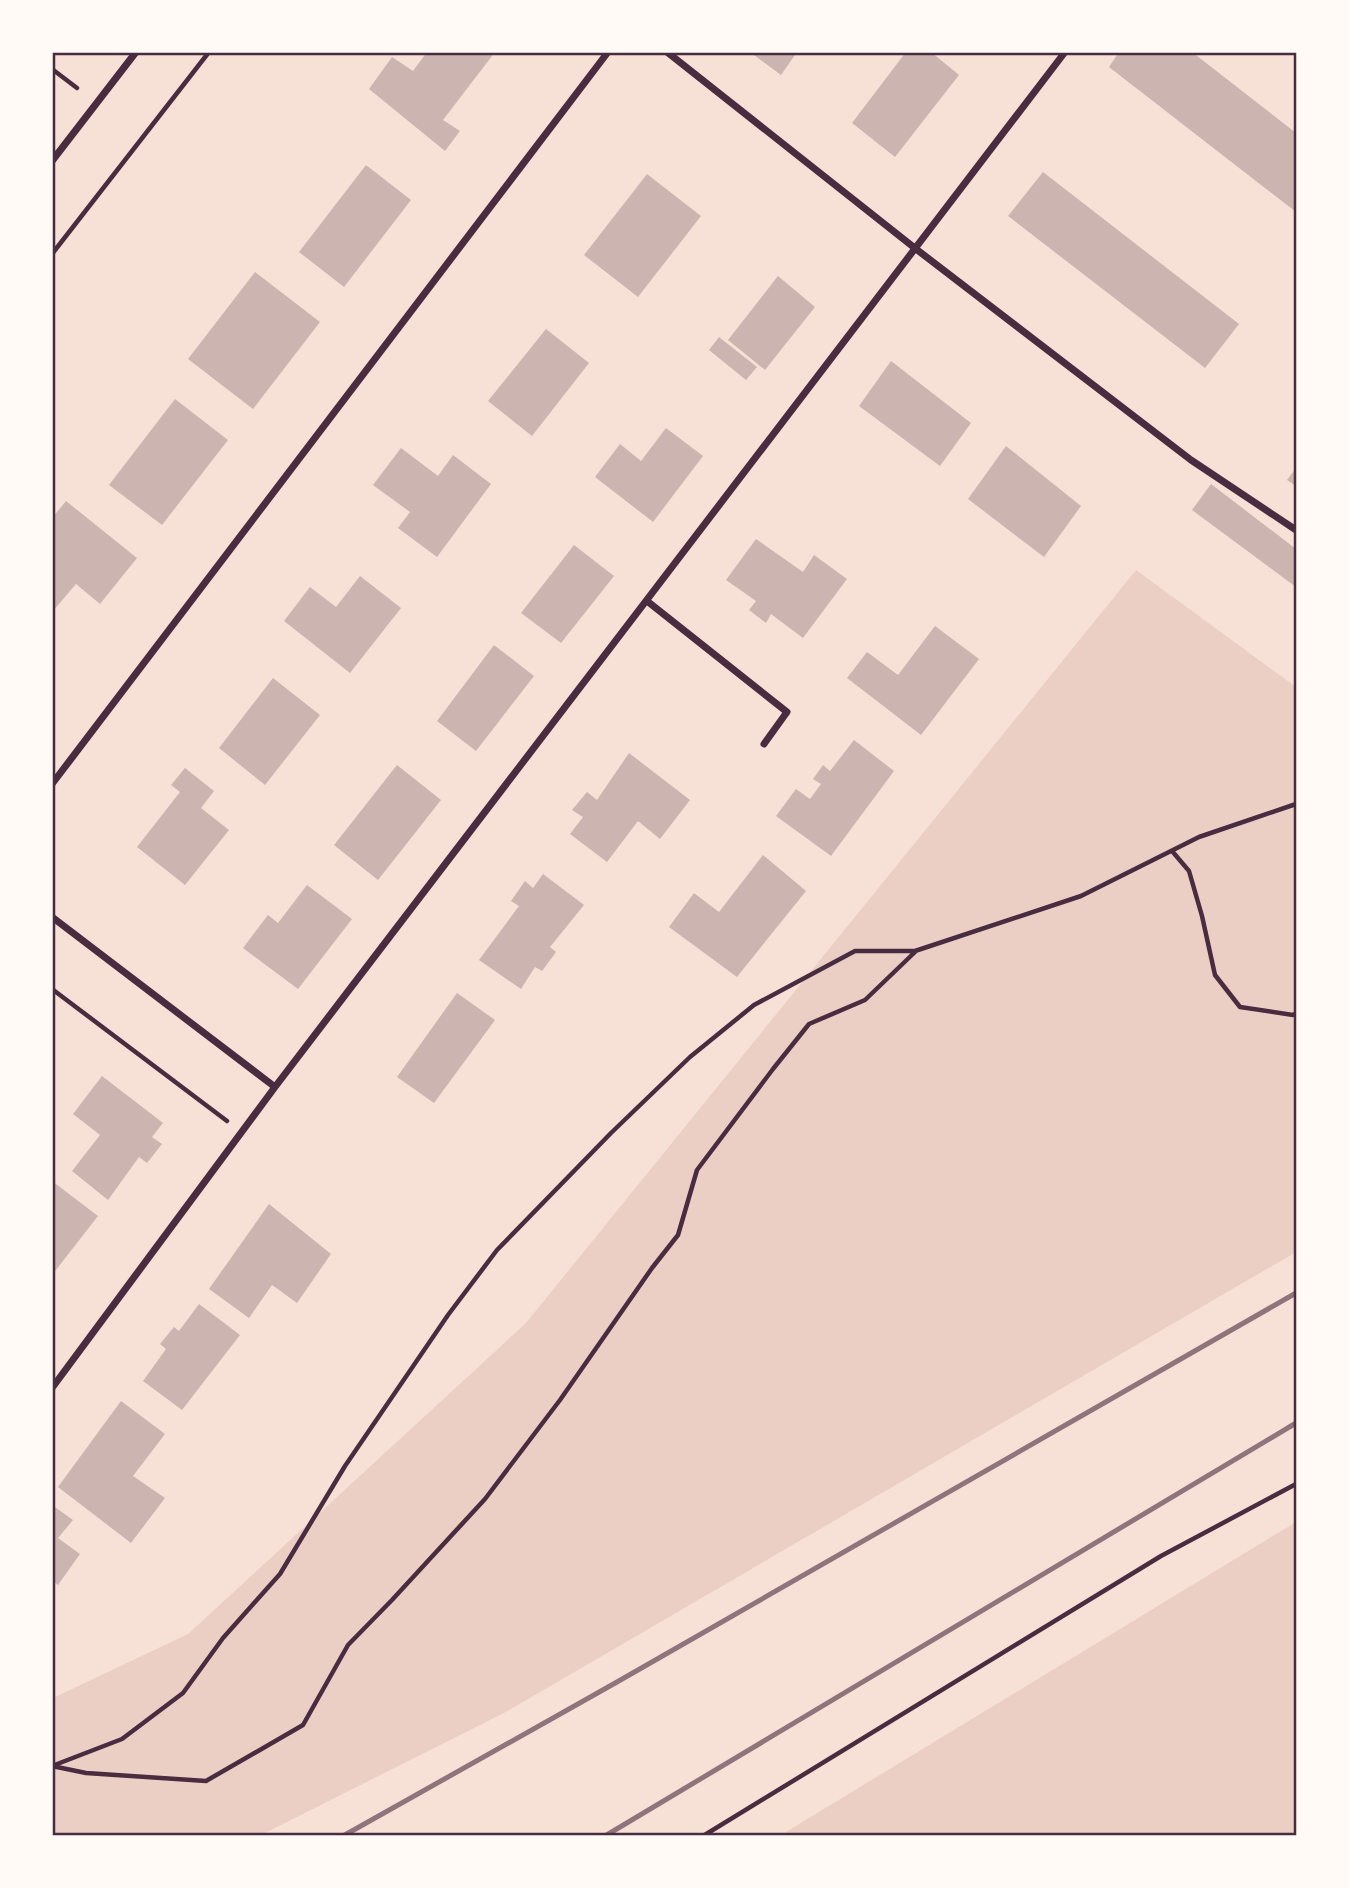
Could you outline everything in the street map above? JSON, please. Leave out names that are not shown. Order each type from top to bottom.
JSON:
[{"type":"street","points":[[52,161],[136,52]]},
{"type":"street","points":[[52,784],[608,52]]},
{"type":"street","points":[[667,52],[916,249],[1191,460],[1297,530]]},
{"type":"street","points":[[52,1388],[275,1087],[1065,52]]},
{"type":"street","points":[[647,601],[787,712],[764,744]]},
{"type":"street","points":[[52,917],[275,1087]]},
{"type":"path","points":[[52,254],[209,52]]},
{"type":"path","points":[[52,69],[77,88]]},
{"type":"path","points":[[52,1766],[122,1739],[183,1693],[223,1638],[280,1574],[345,1466],[448,1315],[497,1250],[611,1133],[690,1057],[754,1005],[855,951],[915,951],[1081,896],[1199,838],[1297,804]]},
{"type":"path","points":[[1172,851],[1189,871],[1215,975],[1240,1007],[1293,1015],[1297,1013]]},
{"type":"path","points":[[52,1766],[86,1773],[205,1781],[303,1725],[348,1645],[485,1499],[560,1401],[678,1235],[697,1170],[780,1060],[809,1024],[864,1000],[915,951]]},
{"type":"path","points":[[52,989],[242,1132]]},
{"type":"path","points":[[703,1836],[1161,1556],[1297,1484]]},
{"type":"shaded area","points":[[1136,570],[1296,687],[1296,1252],[504,1713],[261,1835],[53,1836],[53,1698],[188,1634],[526,1323]]},
{"type":"shaded area","points":[[1296,1522],[1296,1835],[781,1835]]},
{"type":"building","points":[[427,52],[495,52],[443,120],[460,131],[445,151],[369,89],[392,57],[413,71]]},
{"type":"building","points":[[750,52],[797,52],[781,75]]},
{"type":"building","points":[[906,52],[931,52],[959,75],[895,157],[852,123]]},
{"type":"building","points":[[1119,52],[1192,52],[1296,133],[1296,212],[1109,67]]},
{"type":"building","points":[[366,165],[411,200],[344,287],[299,252]]},
{"type":"building","points":[[1043,172],[1239,324],[1205,368],[1008,216]]},
{"type":"building","points":[[647,174],[701,216],[638,297],[584,255]]},
{"type":"building","points":[[255,272],[320,322],[253,409],[188,359]]},
{"type":"building","points":[[778,276],[815,307],[765,370],[728,340]]},
{"type":"building","points":[[546,329],[589,363],[532,436],[488,401]]},
{"type":"building","points":[[719,337],[757,367],[746,380],[709,350]]},
{"type":"building","points":[[891,361],[971,423],[940,466],[859,406]]},
{"type":"building","points":[[175,399],[228,440],[162,525],[109,485]]},
{"type":"building","points":[[666,428],[703,456],[653,522],[595,477],[620,444],[641,461]]},
{"type":"building","points":[[1006,446],[1081,506],[1044,557],[968,499]]},
{"type":"building","points":[[401,448],[438,476],[453,455],[491,484],[437,557],[398,528],[410,512],[373,485]]},
{"type":"building","points":[[1296,468],[1296,486],[1287,480]]},
{"type":"building","points":[[1211,484],[1296,549],[1296,587],[1192,510]]},
{"type":"building","points":[[66,501],[137,558],[100,604],[76,584],[52,612],[52,518]]},
{"type":"building","points":[[756,539],[803,572],[814,555],[847,579],[803,638],[771,614],[766,623],[749,610],[756,601],[726,580]]},
{"type":"building","points":[[574,545],[614,576],[561,643],[521,613]]},
{"type":"building","points":[[360,576],[401,608],[350,673],[284,621],[310,587],[336,607]]},
{"type":"building","points":[[935,626],[979,659],[921,735],[847,678],[867,652],[898,675]]},
{"type":"building","points":[[494,645],[534,676],[476,751],[437,721]]},
{"type":"building","points":[[273,678],[320,715],[265,785],[219,748]]},
{"type":"building","points":[[854,740],[894,771],[831,856],[776,816],[796,789],[810,799],[821,784],[813,779],[823,765],[830,771]]},
{"type":"building","points":[[629,753],[690,800],[660,839],[638,821],[607,862],[570,834],[583,817],[572,810],[587,792],[597,800]]},
{"type":"building","points":[[397,765],[441,800],[378,880],[334,845]]},
{"type":"building","points":[[185,768],[214,791],[201,808],[229,830],[185,885],[137,847],[180,792],[171,785]]},
{"type":"building","points":[[763,855],[806,891],[737,977],[669,927],[694,893],[719,912]]},
{"type":"building","points":[[543,874],[584,905],[550,947],[556,952],[542,971],[535,967],[521,989],[479,960],[519,906],[511,901],[525,881],[533,888]]},
{"type":"building","points":[[307,885],[352,919],[298,989],[243,948],[268,915],[278,923]]},
{"type":"building","points":[[457,993],[495,1020],[434,1103],[397,1077]]},
{"type":"building","points":[[102,1076],[163,1123],[152,1137],[162,1144],[147,1163],[139,1157],[108,1200],[72,1171],[100,1135],[73,1114]]},
{"type":"building","points":[[52,1181],[98,1216],[52,1275]]},
{"type":"building","points":[[269,1204],[331,1254],[297,1303],[272,1285],[249,1318],[209,1289]]},
{"type":"building","points":[[199,1304],[240,1335],[182,1410],[143,1381],[166,1349],[160,1344],[174,1327],[179,1331]]},
{"type":"building","points":[[121,1401],[165,1434],[133,1476],[165,1498],[131,1543],[58,1487]]},
{"type":"building","points":[[52,1505],[73,1520],[58,1538],[80,1554],[58,1585],[52,1581]]},
{"type":"railway","points":[[343,1836],[1296,1293]]},
{"type":"railway","points":[[605,1836],[1296,1423]]}]
